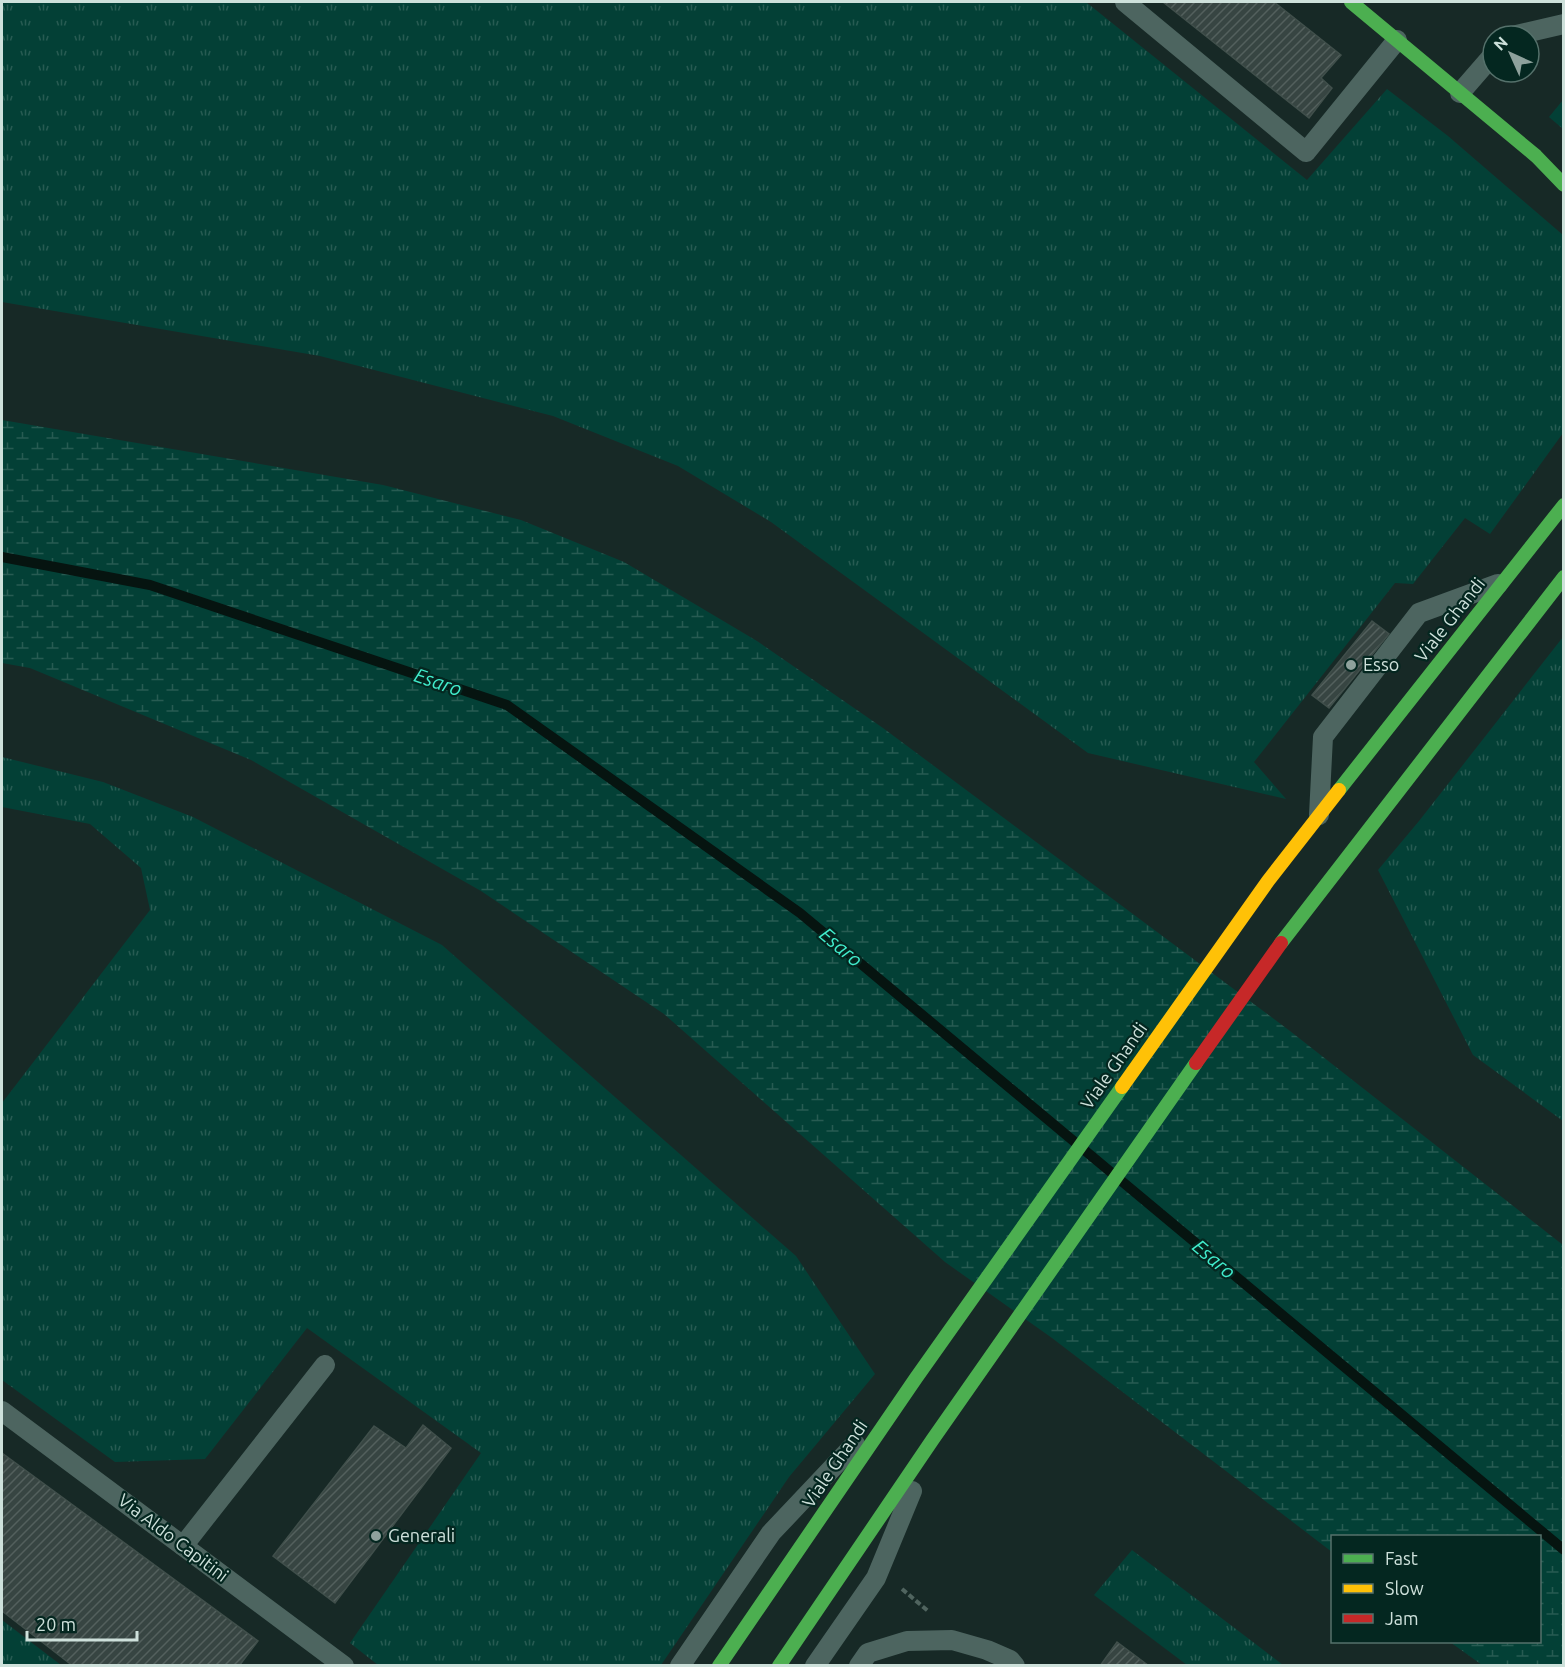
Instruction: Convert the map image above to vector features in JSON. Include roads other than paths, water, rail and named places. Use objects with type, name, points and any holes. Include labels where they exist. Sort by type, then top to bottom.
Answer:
[{"type":"main road","points":[[1351,2],[1536,156],[1563,185]]},
{"type":"main road","name":"Viale Ghandi","points":[[718,1665],[916,1378],[1268,881],[1562,507]]},
{"type":"main road","points":[[779,1665],[933,1439],[1292,927],[1563,577]]},
{"type":"lane","points":[[1125,2],[1306,152],[1397,40]]},
{"type":"lane","points":[[1541,29],[1563,24]]},
{"type":"lane","points":[[1460,93],[1481,69]]},
{"type":"lane","points":[[1319,815],[1323,737],[1419,613],[1503,582]]},
{"type":"lane","points":[[183,1546],[325,1365]]},
{"type":"lane","points":[[680,1665],[771,1533],[916,1378]]},
{"type":"lane","name":"Via Aldo Capitini","points":[[2,1411],[344,1665]]},
{"type":"lane","points":[[815,1665],[876,1578],[933,1439]]},
{"type":"lane","points":[[859,1665],[868,1653],[907,1641],[952,1640],[987,1650],[1010,1660],[1015,1665]]},
{"type":"waterway","name":"Esaro","points":[[2,557],[150,585],[507,705],[800,913],[1564,1550]]},
{"type":"place","name":"Esso","points":[[1351,665]]},
{"type":"place","name":"Generali","points":[[376,1536]]}]
